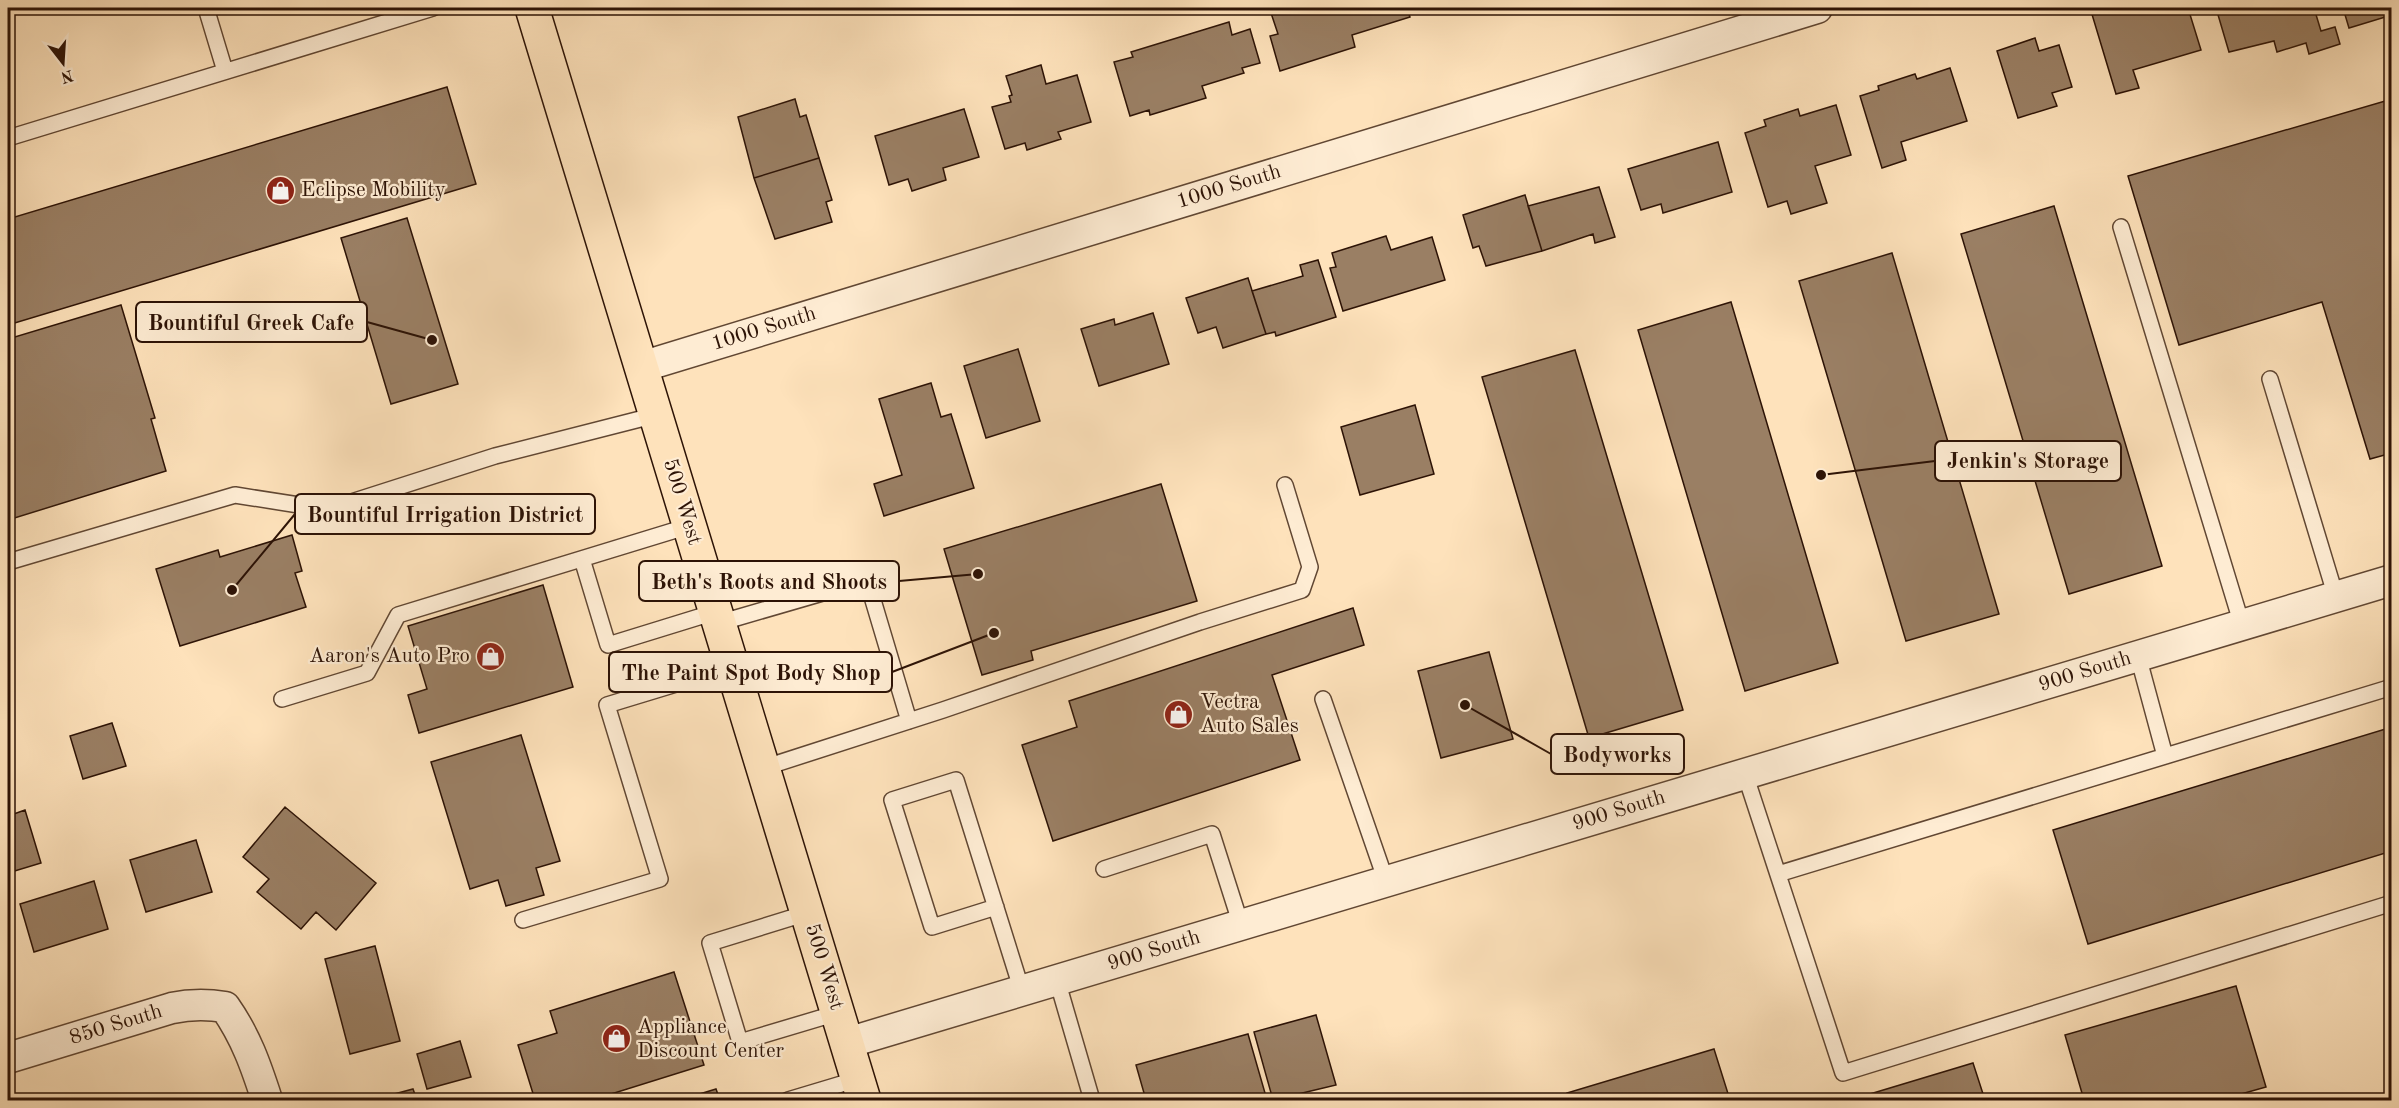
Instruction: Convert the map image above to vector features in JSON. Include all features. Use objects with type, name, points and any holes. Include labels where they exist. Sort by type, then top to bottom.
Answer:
[{"type":"main road","name":"500 West","points":[[532,8],[861,1090]]},
{"type":"street","name":"1000 South","points":[[641,367],[1817,8]]},
{"type":"street","name":"900 South","points":[[842,1028],[1022,991],[2391,580]]},
{"type":"street","name":"850 South","points":[[8,1058],[181,1006],[199,1004],[225,1007],[248,1042],[267,1101]]},
{"type":"lane","points":[[206,8],[225,71]]},
{"type":"lane","points":[[8,138],[433,8]]},
{"type":"lane","points":[[2121,227],[2242,625]]},
{"type":"lane","points":[[2270,379],[2336,597]]},
{"type":"lane","points":[[8,562],[235,495],[318,508],[339,506],[495,456],[656,415]]},
{"type":"lane","points":[[763,768],[1302,590],[1310,567],[1285,485]]},
{"type":"lane","points":[[282,699],[367,673],[398,615],[689,526]]},
{"type":"lane","points":[[582,559],[608,645],[867,579],[909,721]]},
{"type":"lane","points":[[2138,656],[2165,756]]},
{"type":"lane","points":[[523,920],[660,879],[607,705],[732,667]]},
{"type":"lane","points":[[1778,874],[2391,687]]},
{"type":"lane","points":[[1323,699],[1386,881]]},
{"type":"lane","points":[[1745,774],[1844,1073],[2391,903]]},
{"type":"lane","points":[[996,907],[932,927],[892,800],[956,780],[996,907],[1022,991]]},
{"type":"lane","points":[[1104,869],[1212,834],[1241,925]]},
{"type":"lane","points":[[807,913],[710,943],[740,1042],[842,1028]]},
{"type":"lane","points":[[1057,980],[1092,1101]]},
{"type":"lane","points":[[788,1101],[861,1090]]},
{"type":"building","points":[[1290,8],[1407,8],[1410,17],[1352,35],[1355,47],[1280,71],[1270,36],[1278,34],[1271,13]]},
{"type":"building","points":[[1453,8],[1475,8],[1455,14]]},
{"type":"building","points":[[1475,8],[1496,8],[1477,13]]},
{"type":"building","points":[[2114,8],[2116,13],[2135,8],[2188,8],[2201,50],[2133,70],[2139,88],[2116,94],[2091,11]]},
{"type":"building","points":[[2216,8],[2314,8],[2321,31],[2335,27],[2340,44],[2309,54],[2306,43],[2277,52],[2274,41],[2229,52]]},
{"type":"building","points":[[2343,8],[2392,8],[2392,15],[2349,28]]},
{"type":"building","points":[[1229,22],[1232,35],[1250,29],[1260,63],[1242,68],[1244,73],[1202,86],[1206,98],[1150,115],[1149,110],[1130,116],[1114,62],[1133,57],[1131,52]]},
{"type":"building","points":[[2035,38],[2039,51],[2059,45],[2072,87],[2052,93],[2057,106],[2018,118],[1997,51]]},
{"type":"building","points":[[1041,65],[1046,84],[1077,75],[1091,122],[1058,132],[1061,139],[1027,150],[1025,143],[1005,149],[992,107],[1011,102],[1009,96],[1012,95],[1006,76]]},
{"type":"building","points":[[1950,68],[1967,121],[1901,142],[1906,160],[1882,168],[1860,96],[1879,90],[1878,86],[1915,74],[1917,79]]},
{"type":"building","points":[[447,87],[476,184],[8,325],[8,219]]},
{"type":"building","points":[[795,99],[800,117],[806,115],[819,158],[754,178],[738,117]]},
{"type":"building","points":[[2392,99],[2392,453],[2370,459],[2322,302],[2179,345],[2128,176]]},
{"type":"building","points":[[1836,105],[1851,155],[1815,166],[1827,203],[1791,214],[1787,201],[1768,207],[1745,133],[1766,126],[1764,120],[1798,109],[1800,116]]},
{"type":"building","points":[[964,109],[979,157],[943,168],[946,180],[912,191],[908,179],[889,185],[875,136]]},
{"type":"building","points":[[1718,142],[1732,192],[1663,213],[1661,204],[1641,210],[1628,169]]},
{"type":"building","points":[[819,158],[832,200],[826,202],[832,222],[775,239],[754,178]]},
{"type":"building","points":[[1599,187],[1615,237],[1595,243],[1593,234],[1542,251],[1528,206]]},
{"type":"building","points":[[1525,195],[1542,251],[1486,266],[1479,246],[1473,248],[1463,215]]},
{"type":"building","points":[[2054,206],[2162,566],[2069,594],[1961,234]]},
{"type":"building","points":[[407,218],[458,384],[391,404],[341,238]]},
{"type":"building","points":[[1386,236],[1391,250],[1432,237],[1445,280],[1343,311],[1330,268],[1336,267],[1332,253]]},
{"type":"building","points":[[1892,253],[1999,614],[1906,641],[1799,281]]},
{"type":"building","points":[[1318,260],[1336,317],[1276,336],[1275,332],[1266,334],[1252,291],[1303,276],[1300,265]]},
{"type":"building","points":[[1248,278],[1266,334],[1223,348],[1216,327],[1198,333],[1186,298]]},
{"type":"building","points":[[1731,302],[1838,663],[1745,691],[1638,330]]},
{"type":"building","points":[[121,305],[155,418],[151,419],[166,471],[8,520],[8,339]]},
{"type":"building","points":[[1153,313],[1169,364],[1099,386],[1081,329],[1114,319],[1115,325]]},
{"type":"building","points":[[1018,349],[1040,421],[986,438],[964,366]]},
{"type":"building","points":[[1575,350],[1683,710],[1589,738],[1482,377]]},
{"type":"building","points":[[931,383],[941,417],[951,414],[974,488],[884,516],[874,484],[902,475],[879,399]]},
{"type":"building","points":[[1415,405],[1434,474],[1360,495],[1341,427]]},
{"type":"building","points":[[1161,484],[1197,601],[1031,651],[1033,660],[982,675],[944,549]]},
{"type":"building","points":[[292,535],[302,571],[295,573],[306,607],[180,646],[156,569],[218,550],[220,557]]},
{"type":"building","name":"Aaron's Auto Pro","points":[[543,585],[573,687],[419,733],[408,695],[427,689],[408,626]]},
{"type":"building","name":"Vectra Auto Sales","points":[[1353,608],[1364,645],[1272,675],[1300,760],[1053,841],[1022,745],[1077,727],[1069,701]]},
{"type":"building","points":[[1489,652],[1513,739],[1441,758],[1418,671]]},
{"type":"building","points":[[112,723],[126,766],[83,779],[70,736]]},
{"type":"building","points":[[2392,727],[2392,851],[2088,944],[2053,830]]},
{"type":"building","points":[[521,735],[560,861],[536,868],[544,895],[506,906],[498,880],[470,889],[431,762]]},
{"type":"building","points":[[285,807],[376,883],[336,930],[316,912],[301,929],[257,892],[269,879],[243,857]]},
{"type":"building","points":[[25,810],[41,863],[8,873],[8,816]]},
{"type":"building","points":[[196,840],[212,892],[146,912],[130,860]]},
{"type":"building","points":[[94,881],[108,929],[34,952],[20,904]]},
{"type":"building","points":[[375,946],[400,1041],[350,1054],[325,959]]},
{"type":"building","name":"Appliance Discount Center","points":[[674,972],[704,1065],[592,1100],[572,1100],[570,1096],[554,1100],[535,1100],[518,1045],[557,1033],[550,1011]]},
{"type":"building","points":[[2236,986],[2266,1087],[2220,1100],[2084,1100],[2065,1035]]},
{"type":"building","points":[[1316,1015],[1336,1085],[1273,1100],[1254,1032]]},
{"type":"building","points":[[1248,1034],[1267,1100],[1146,1100],[1136,1065]]},
{"type":"building","points":[[460,1041],[471,1077],[427,1089],[417,1054]]},
{"type":"building","points":[[1714,1049],[1730,1100],[1569,1100],[1567,1093]]},
{"type":"building","points":[[1973,1063],[1985,1100],[1850,1100]]},
{"type":"building","points":[[413,1089],[417,1100],[372,1100]]},
{"type":"building","points":[[716,1089],[720,1100],[680,1100]]},
{"type":"building","points":[[178,1095],[180,1100],[162,1100]]},
{"type":"place","name":"Eclipse Mobility","points":[[280,190]]},
{"type":"place","name":"Bountiful Greek Cafe","points":[[432,340]]},
{"type":"place","name":"Jenkin's Storage","points":[[1821,475]]},
{"type":"place","name":"Beth's Roots and Shoots","points":[[978,574]]},
{"type":"place","name":"Bountiful Irrigation District","points":[[232,590]]},
{"type":"place","name":"The Paint Spot Body Shop","points":[[994,633]]},
{"type":"place","name":"Aaron's Auto Pro","points":[[491,656]]},
{"type":"place","name":"Bodyworks","points":[[1465,705]]},
{"type":"place","name":"Vectra Auto Sales","points":[[1179,714]]},
{"type":"place","name":"Appliance Discount Center","points":[[616,1039]]}]
